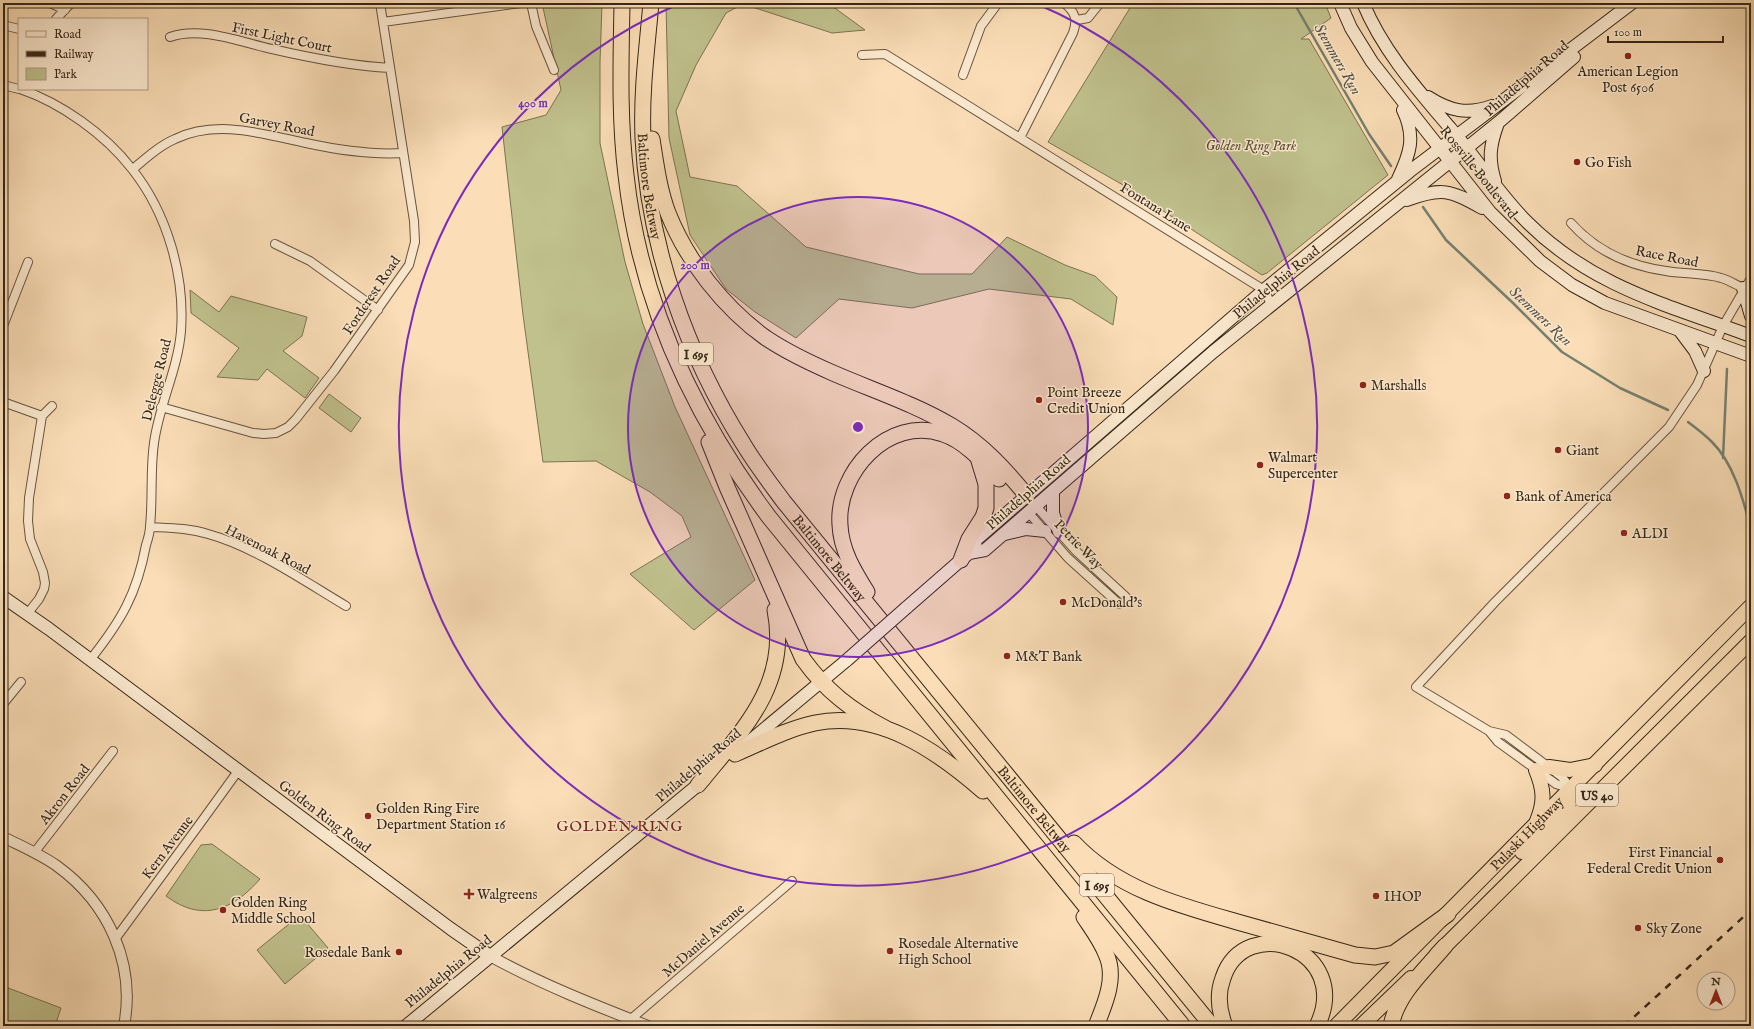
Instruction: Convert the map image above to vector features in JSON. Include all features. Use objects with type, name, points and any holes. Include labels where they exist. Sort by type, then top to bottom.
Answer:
[{"type":"highway","name":"Baltimore Beltway","points":[[622,3],[622,137],[626,177],[635,233],[659,319],[671,351],[700,412],[740,478],[769,517],[1183,1026]]},
{"type":"highway","name":"Baltimore Beltway","points":[[651,3],[643,74],[643,139],[652,209],[663,257],[675,298],[692,344],[715,395],[751,456],[818,545],[888,627],[1212,1026]]},
{"type":"highway","points":[[649,26],[652,62],[652,138],[661,188],[668,213],[680,237],[711,285],[751,326],[784,349],[812,364],[915,408],[952,426],[987,452],[1028,504]]},
{"type":"highway","points":[[700,412],[712,450],[802,659],[821,681],[849,707],[885,728],[916,742],[948,761],[1016,820]]},
{"type":"highway","points":[[888,627],[852,566],[842,541],[839,524],[842,496],[850,476],[865,457],[874,449],[898,435],[910,432],[928,431],[943,434],[963,445],[1028,504]]},
{"type":"highway","points":[[965,557],[969,539],[982,521],[986,508],[986,484],[978,458]]},
{"type":"highway","points":[[698,785],[749,723],[766,693],[772,675],[777,645],[777,616],[770,583]]},
{"type":"highway","name":"Pulaski Highway","points":[[1336,1026],[1751,606]]},
{"type":"highway","name":"Pulaski Highway","points":[[1361,1026],[1445,946],[1750,640]]},
{"type":"highway","points":[[736,754],[792,730],[816,723],[850,722],[885,728]]},
{"type":"highway","points":[[993,756],[1085,854],[1099,865],[1133,886],[1168,902],[1356,955],[1375,957],[1390,955],[1405,947],[1448,914]]},
{"type":"highway","points":[[1535,825],[1543,804],[1543,769],[1570,770],[1595,764]]},
{"type":"highway","points":[[1353,1026],[1385,990],[1565,809],[1570,800],[1571,789]]},
{"type":"highway","points":[[1048,860],[1107,955],[1110,982],[1106,999],[1096,1026]]},
{"type":"highway","points":[[1225,1026],[1222,1019],[1219,999],[1221,983],[1230,964],[1237,956],[1247,950],[1258,945],[1273,944],[1290,947],[1303,954],[1320,973],[1324,988],[1324,998],[1323,1008],[1317,1026]]},
{"type":"highway","points":[[1392,1026],[1396,1009],[1402,996],[1445,946]]},
{"type":"main road","name":"Rossville Boulevard","points":[[1340,3],[1358,41],[1393,89],[1490,212],[1540,261],[1572,285],[1605,303],[1751,356]]},
{"type":"main road","name":"Rossville Boulevard","points":[[1363,3],[1370,20],[1383,42],[1416,89],[1528,223],[1548,241],[1585,268],[1639,296],[1751,336]]},
{"type":"main road","name":"Philadelphia Road","points":[[965,557],[985,550],[1002,534],[1028,504],[1264,290],[1439,148],[1632,3]]},
{"type":"main road","name":"Philadelphia Road","points":[[406,1026],[736,754],[847,660],[965,557],[977,539],[1028,504],[1053,491],[1128,425],[1272,304],[1499,122],[1581,51],[1598,29]]},
{"type":"main road","points":[[1393,89],[1409,122],[1411,134],[1407,160],[1396,183]]},
{"type":"main road","points":[[1416,89],[1443,106],[1461,111],[1480,110],[1502,102]]},
{"type":"main road","points":[[1496,186],[1490,162],[1490,154],[1492,141],[1499,122]]},
{"type":"main road","points":[[1395,205],[1430,192],[1450,192],[1467,199],[1490,212]]},
{"type":"main road","points":[[1743,288],[1751,316]]},
{"type":"main road","points":[[1679,330],[1696,352],[1704,371]]},
{"type":"main road","points":[[1053,491],[1053,513],[1058,532]]},
{"type":"main road","points":[[1002,534],[1026,529],[1045,531]]},
{"type":"main road","name":"Golden Ring Road","points":[[3,597],[28,613],[451,929],[490,956]]},
{"type":"street","points":[[50,3],[64,10]]},
{"type":"street","points":[[57,18],[71,3]]},
{"type":"street","name":"Fordcrest Road","points":[[162,407],[253,433],[270,434],[283,430],[296,419],[378,310],[409,264],[414,250],[414,220],[380,3]]},
{"type":"street","points":[[383,22],[520,3]]},
{"type":"street","points":[[531,3],[536,26],[554,70]]},
{"type":"street","points":[[962,74],[981,26],[998,3]]},
{"type":"street","points":[[1020,138],[1070,40],[1077,20],[1074,14],[1064,3]]},
{"type":"street","points":[[1077,20],[1088,18],[1100,3]]},
{"type":"street","points":[[3,25],[18,29]]},
{"type":"street","name":"First Light Court","points":[[170,36],[182,33],[204,34],[351,64],[390,68]]},
{"type":"street","name":"Fontana Lane","points":[[862,55],[885,54],[1264,290],[1272,304]]},
{"type":"street","name":"Delegge Road","points":[[3,85],[18,89]]},
{"type":"street","name":"Delegge Road","points":[[23,90],[46,99],[76,118],[97,134],[132,169],[156,208],[168,235],[180,285],[181,317],[179,345],[154,443],[150,527],[140,576],[116,627],[90,660]]},
{"type":"street","name":"Garvey Road","points":[[132,169],[163,145],[175,139],[194,132],[222,129],[248,130],[360,153],[403,153]]},
{"type":"street","name":"Race Road","points":[[1572,224],[1587,239],[1625,261],[1639,266],[1666,272],[1721,278],[1743,288]]},
{"type":"street","points":[[275,244],[310,261],[378,310]]},
{"type":"street","points":[[3,326],[28,262]]},
{"type":"street","points":[[1571,789],[1556,784],[1543,769],[1506,735],[1489,731],[1416,686],[1499,598],[1651,447],[1680,412],[1704,371],[1723,326],[1743,288],[1751,278]]},
{"type":"street","points":[[3,402],[42,416]]},
{"type":"street","points":[[28,613],[39,598],[44,589],[45,583],[43,572],[30,539],[28,520],[29,498],[42,416],[52,406]]},
{"type":"street","name":"Petrie Way","points":[[1028,504],[1045,531],[1068,558],[1119,604]]},
{"type":"street","name":"Petrie Way","points":[[1028,504],[1087,562],[1126,597]]},
{"type":"street","name":"Havenoak Road","points":[[150,527],[200,532],[231,542],[255,553],[346,606]]},
{"type":"street","points":[[3,704],[21,682]]},
{"type":"street","points":[[1489,731],[1498,742],[1543,769],[1562,777],[1571,789]]},
{"type":"street","name":"Akron Road","points":[[34,853],[113,751]]},
{"type":"street","name":"Kern Avenue","points":[[116,938],[200,825],[238,770]]},
{"type":"street","points":[[3,837],[57,867],[82,888],[97,907],[116,938],[121,954],[126,984],[124,1026]]},
{"type":"street","name":"McDaniel Avenue","points":[[631,1019],[792,881]]},
{"type":"street","name":"Golden Ring Road","points":[[490,956],[542,983],[648,1026]]},
{"type":"green space","points":[[542,3],[602,3],[600,143],[625,262],[643,324],[675,407],[755,580],[694,630],[630,574],[691,537],[682,516],[650,492],[596,461],[543,462],[523,315],[502,127],[546,115],[561,90]]},
{"type":"green space","points":[[666,3],[828,3],[865,30],[832,33],[743,4],[726,13],[696,65],[676,111],[690,177],[737,186],[806,247],[919,274],[972,274],[1007,237],[1065,265],[1095,276],[1117,297],[1113,325],[1071,299],[989,289],[912,308],[839,299],[796,338],[755,312],[726,289],[690,235],[669,138]]},
{"type":"green space","name":"Golden Ring Park","points":[[1133,3],[1325,3],[1331,18],[1301,39],[1309,39],[1388,175],[1267,273],[1262,275],[1123,185],[1048,142]]},
{"type":"green space","points":[[190,290],[219,312],[231,296],[307,317],[302,336],[283,351],[319,378],[305,398],[267,369],[258,380],[217,377],[239,348],[191,313]]},
{"type":"green space","points":[[329,394],[361,418],[351,432],[319,408]]},
{"type":"green space","points":[[212,844],[260,879],[239,899],[216,909],[204,911],[192,909],[179,904],[166,896],[201,845]]},
{"type":"green space","points":[[300,915],[328,948],[285,984],[257,950]]},
{"type":"green space","points":[[3,986],[61,1008],[55,1026],[3,1026]]},
{"type":"waterway","name":"Stemmers Run","points":[[1294,3],[1369,134],[1391,166]]},
{"type":"waterway","name":"Stemmers Run","points":[[1423,207],[1446,240],[1513,303],[1562,352],[1620,388],[1668,410]]},
{"type":"waterway","points":[[1723,458],[1727,369]]},
{"type":"waterway","name":"Stemmers Run","points":[[1688,422],[1712,442],[1720,451],[1732,471],[1745,506],[1751,529]]},
{"type":"railway","points":[[1624,1026],[1751,910]]},
{"type":"place","name":"American Legion Post 6506","points":[[1628,56]]},
{"type":"place","name":"Go Fish","points":[[1577,162]]},
{"type":"place","name":"Marshalls","points":[[1363,385]]},
{"type":"place","name":"Point Breeze Credit Union","points":[[1039,400]]},
{"type":"place","name":"Giant","points":[[1558,450]]},
{"type":"place","name":"Walmart Supercenter","points":[[1260,465]]},
{"type":"place","name":"Bank of America","points":[[1507,496]]},
{"type":"place","name":"ALDI","points":[[1624,533]]},
{"type":"place","name":"McDonald's","points":[[1063,602]]},
{"type":"place","name":"M&T Bank","points":[[1007,656]]},
{"type":"place","name":"Golden Ring Fire Department Station 16","points":[[368,816]]},
{"type":"place","name":"First Financial Federal Credit Union","points":[[1720,860]]},
{"type":"place","name":"Walgreens","points":[[469,894]]},
{"type":"place","name":"IHOP","points":[[1376,896]]},
{"type":"place","name":"Golden Ring Middle School","points":[[223,910]]},
{"type":"place","name":"Sky Zone","points":[[1638,928]]},
{"type":"place","name":"Rosedale Alternative High School","points":[[890,951]]},
{"type":"place","name":"Rosedale Bank","points":[[399,952]]},
{"type":"district","name":"GOLDEN RING","points":[[620,826]]}]
